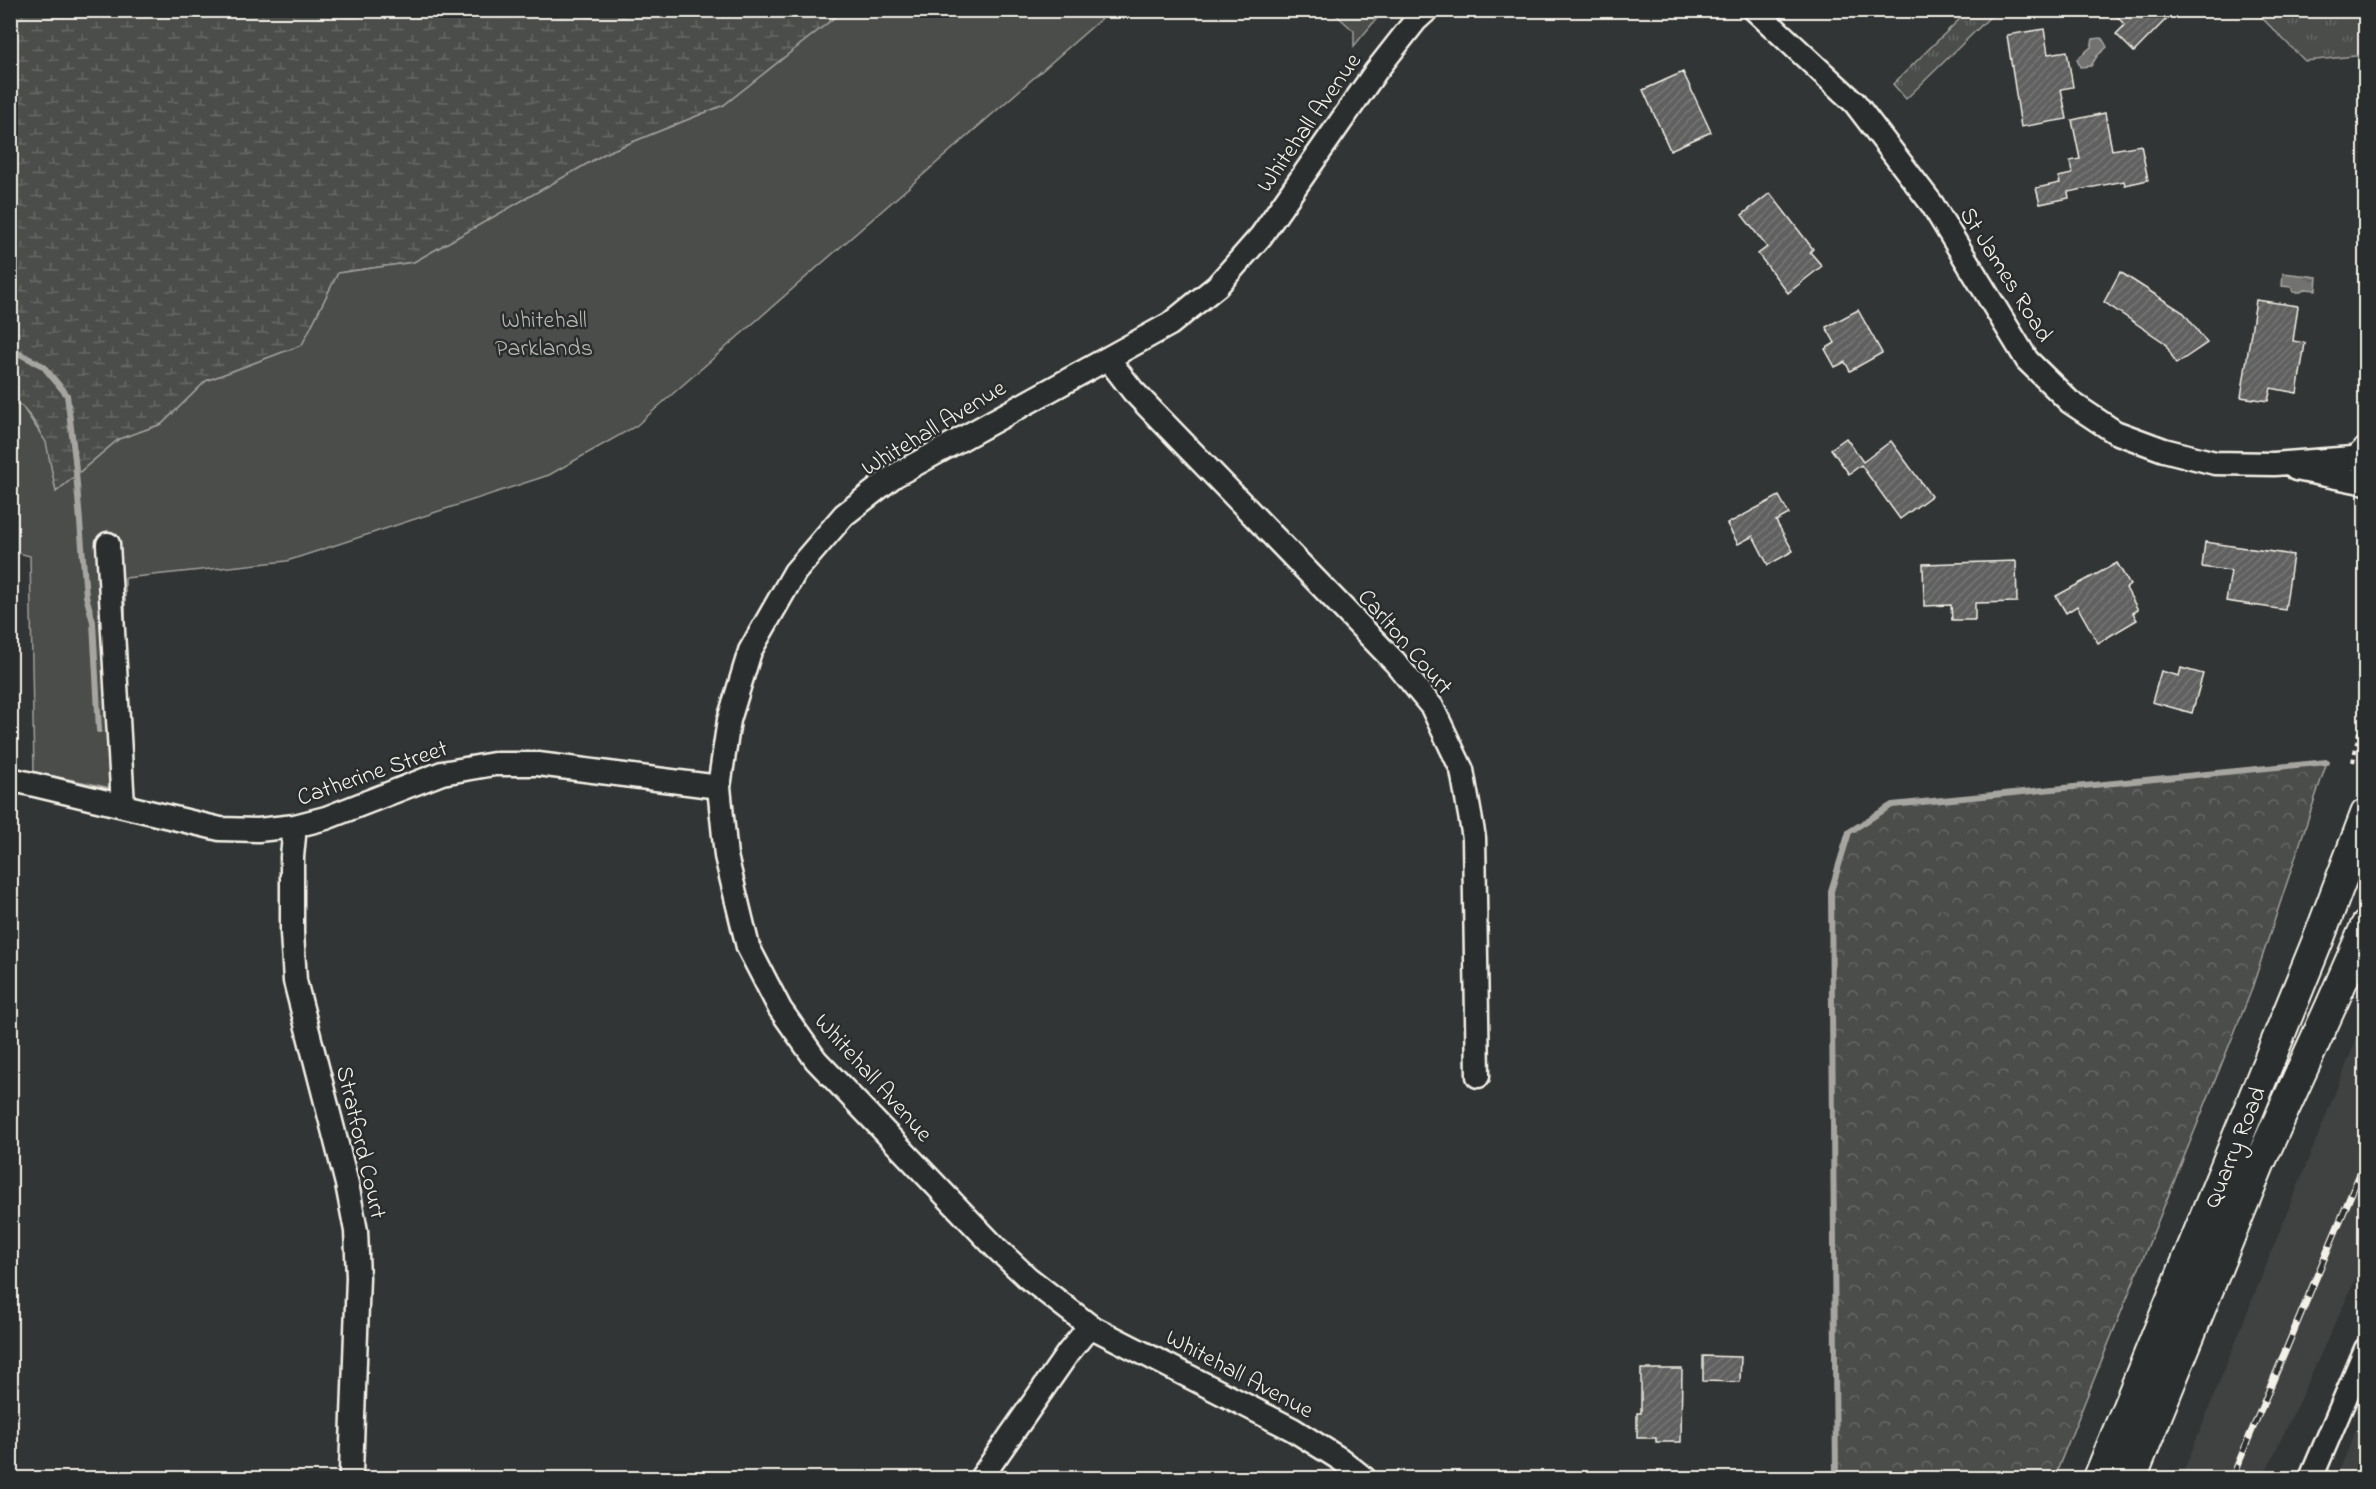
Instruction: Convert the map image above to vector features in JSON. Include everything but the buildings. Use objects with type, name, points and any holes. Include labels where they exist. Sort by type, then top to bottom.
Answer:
[{"type":"main road","name":"Quarry Road","points":[[2099,1479],[2320,935],[2366,814]]},
{"type":"main road","name":"Quarry Road","points":[[2132,1479],[2259,1164],[2366,927]]},
{"type":"street","name":"Whitehall Avenue","points":[[1364,1479],[1341,1459],[1292,1430],[1090,1326],[1028,1278],[996,1248],[816,1060],[780,1009],[748,947],[726,856],[719,786],[729,720],[750,651],[795,572],[844,515],[894,476],[1109,360],[1170,324],[1217,286],[1262,236],[1376,71],[1416,20],[1427,10]]},
{"type":"street","name":"St James Road","points":[[1755,10],[1855,103],[1932,204],[2027,360],[2070,402],[2115,432],[2164,450],[2215,463],[2365,463]]},
{"type":"street","name":"Carlton Court","points":[[1109,360],[1133,391],[1395,662],[1432,707],[1462,770],[1474,838],[1478,1077]]},
{"type":"street","points":[[108,544],[123,806]]},
{"type":"street","name":"Catherine Street","points":[[10,779],[220,829],[258,830],[295,826],[326,818],[442,773],[494,764],[538,764],[719,786]]},
{"type":"street","name":"Stratford Court","points":[[295,826],[292,857],[292,933],[295,981],[347,1184],[356,1231],[358,1277],[351,1472]]},
{"type":"street","points":[[981,1479],[1068,1353],[1090,1326]]},
{"type":"street","points":[[2311,1479],[2366,1349]]},
{"type":"path","points":[[2353,762],[2359,732]]},
{"type":"shaded area","points":[[2365,1018],[2365,1259],[2263,1478],[2181,1478]]},
{"type":"shaded area","points":[[2365,1409],[2365,1478],[2336,1478]]},
{"type":"green space","points":[[10,11],[843,11],[724,105],[608,152],[414,262],[338,273],[302,345],[206,381],[162,424],[119,439],[56,492],[47,453],[38,428],[22,408],[11,401]]},
{"type":"green space","name":"Whitehall Parklands","points":[[843,11],[1110,11],[636,426],[549,475],[287,561],[125,578],[126,791],[34,772],[30,556],[11,551],[10,401],[22,406],[46,442],[56,492],[119,439],[162,424],[206,381],[302,345],[338,273],[414,262],[608,152],[724,105]]},
{"type":"green space","points":[[1332,11],[1383,11],[1354,46],[1354,31]]},
{"type":"green space","points":[[1968,11],[1996,11],[1906,99],[1893,84]]},
{"type":"green space","points":[[2255,11],[2365,11],[2365,55],[2305,61]]},
{"type":"green space","points":[[2327,762],[2250,994],[2054,1478],[1836,1478],[1831,891],[1849,832],[1892,805]]},
{"type":"water","points":[[2102,38],[2107,47],[2097,56],[2091,66],[2080,67],[2077,59],[2091,47],[2093,39]]},
{"type":"water","points":[[2283,273],[2317,277],[2316,290],[2305,289],[2301,292],[2293,292],[2291,287],[2282,286]]},
{"type":"waterway","points":[[10,345],[12,350],[43,366],[67,395],[75,460],[86,596],[93,622],[99,730]]},
{"type":"waterway","points":[[1836,1478],[1831,891],[1849,832],[1892,805],[2327,762]]},
{"type":"railway","points":[[2232,1478],[2366,1159]]}]
